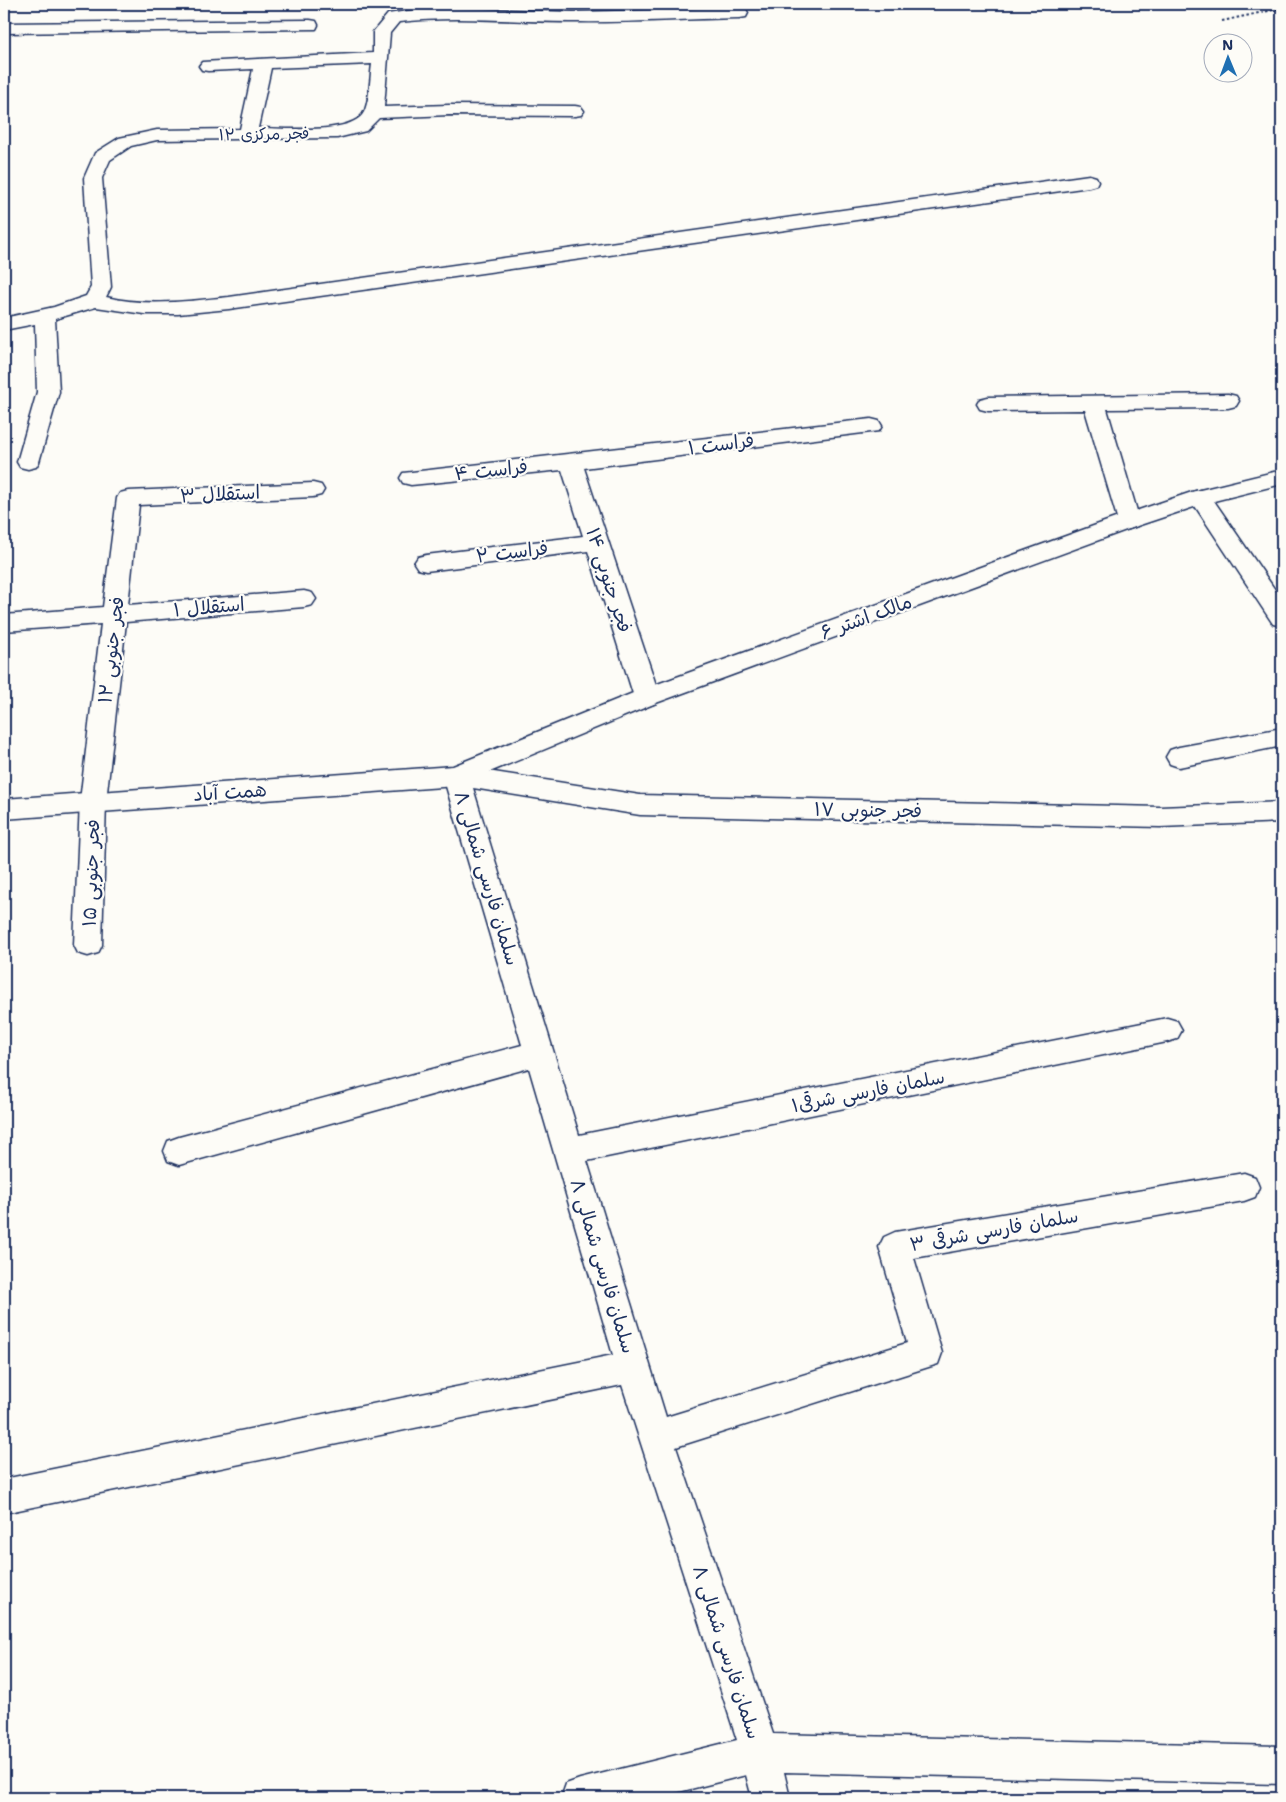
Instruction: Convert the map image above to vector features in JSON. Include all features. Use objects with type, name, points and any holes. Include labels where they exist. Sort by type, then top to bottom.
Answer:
[{"type":"street","points":[[575,111],[449,110],[374,113],[381,58],[382,32],[394,18],[425,13],[464,12],[551,17],[740,13]]},
{"type":"street","points":[[4,28],[310,25]]},
{"type":"street","points":[[208,66],[381,58]]},
{"type":"street","points":[[248,134],[263,64]]},
{"type":"street","name":"فجر مرکزی ۱۲","points":[[94,300],[100,287],[93,178],[102,158],[125,142],[157,134],[337,133],[360,127],[374,113]]},
{"type":"street","points":[[4,324],[76,308],[94,300],[114,306],[138,308],[179,308],[229,304],[1089,181]]},
{"type":"street","points":[[28,462],[48,392],[46,316]]},
{"type":"street","points":[[988,404],[1228,401]]},
{"type":"street","points":[[1094,403],[1129,521]]},
{"type":"street","name":"فراست ۱","points":[[571,462],[871,426]]},
{"type":"street","name":"فراست ۴","points":[[411,478],[571,462]]},
{"type":"street","name":"فجر جنوبی ۱۴","points":[[571,462],[647,698]]},
{"type":"street","name":"مالک اشتر ۶","points":[[456,776],[647,698],[1129,521],[1200,497],[1282,477]]},
{"type":"street","name":"استقلال ۳","points":[[128,498],[313,490]]},
{"type":"street","points":[[1200,497],[1282,618]]},
{"type":"street","name":"فجر جنوبی ۱۲","points":[[93,801],[128,498]]},
{"type":"street","name":"فراست ۲","points":[[426,563],[597,542]]},
{"type":"street","name":"استقلال ۱","points":[[4,623],[304,600]]},
{"type":"street","points":[[1178,757],[1282,737]]},
{"type":"street","name":"همت آباد","points":[[4,809],[456,776]]},
{"type":"street","name":"فجر جنوبی ۱۷","points":[[456,776],[640,805],[1160,817],[1282,812]]},
{"type":"street","name":"سلمان فارسی شمالی ۸","points":[[456,776],[633,1367],[760,1753],[771,1798]]},
{"type":"street","name":"فجر جنوبی ۱۵","points":[[88,945],[93,801]]},
{"type":"street","name":"سلمان فارسی شرقی۱","points":[[568,1151],[1167,1030]]},
{"type":"street","points":[[179,1151],[539,1053]]},
{"type":"street","name":"سلمان فارسی شرقی ۳","points":[[656,1437],[926,1353],[895,1247],[1244,1186]]},
{"type":"street","points":[[4,1496],[633,1367]]},
{"type":"street","points":[[580,1798],[760,1753],[1282,1765]]},
{"type":"path","points":[[1222,21],[1282,8]]}]
